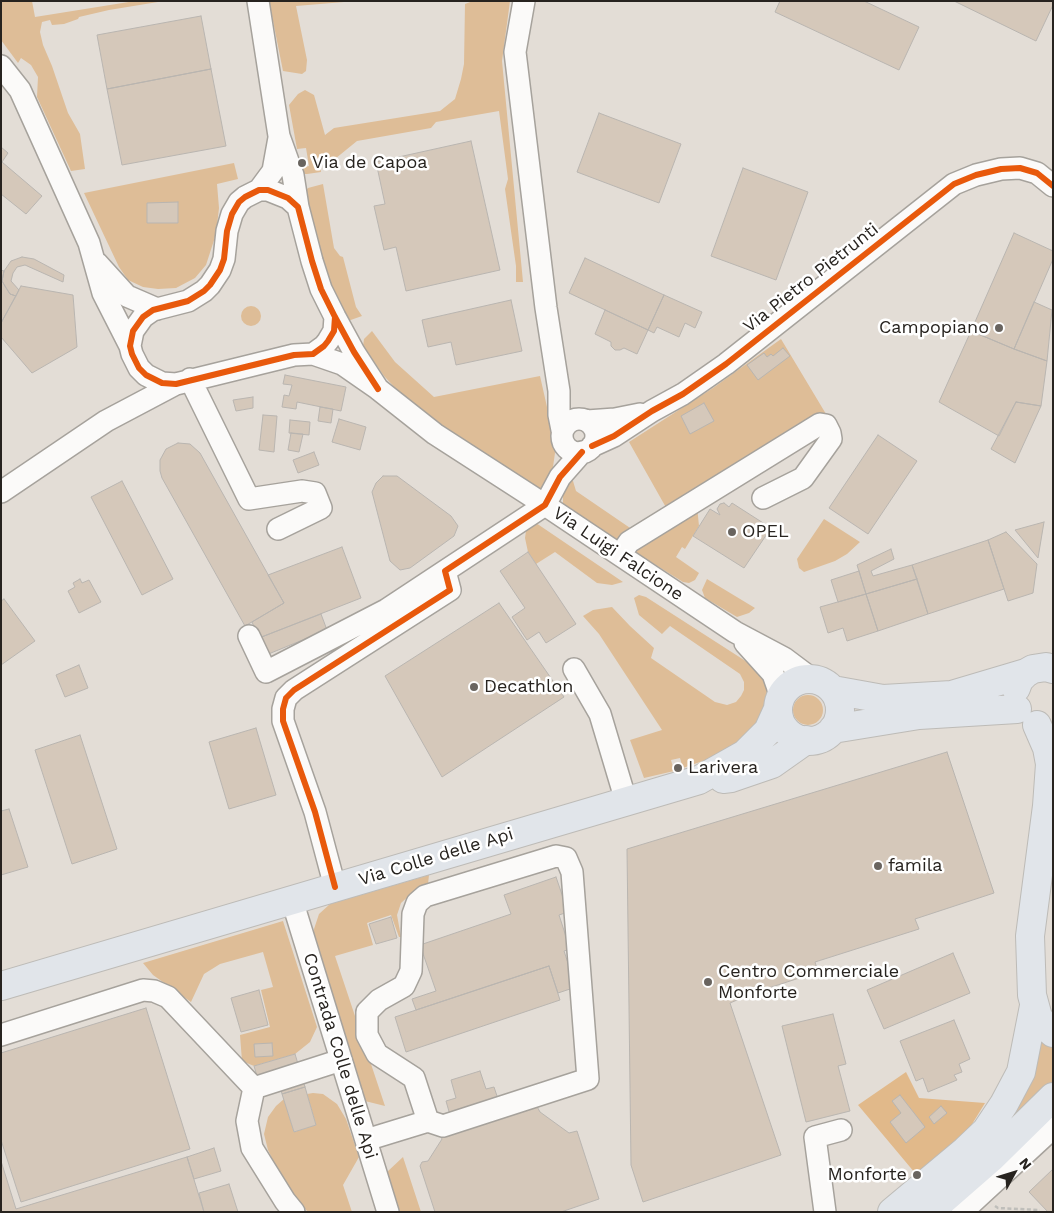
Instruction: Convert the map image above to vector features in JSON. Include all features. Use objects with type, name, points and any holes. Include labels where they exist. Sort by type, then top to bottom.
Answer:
[{"type":"main road","points":[[1036,720],[919,715],[833,729],[821,738],[806,740],[795,737],[786,730],[780,720],[779,703],[786,689],[793,683],[803,679],[883,699],[952,695],[1043,666]]},
{"type":"main road","points":[[1043,666],[1019,680],[1015,690],[1015,699],[1036,720],[1047,748],[1050,764],[1047,806],[1030,936],[1033,995],[1038,1016],[1053,1033]]},
{"type":"main road","points":[[823,685],[837,696],[840,710],[833,729]]},
{"type":"main road","name":"Via Colle delle Api","points":[[699,780],[745,754],[768,731],[779,703]]},
{"type":"main road","name":"Via Colle delle Api","points":[[1,986],[699,780],[731,778],[772,764],[806,740]]},
{"type":"main road","points":[[1053,903],[1053,912]]},
{"type":"main road","points":[[892,1212],[965,1152],[986,1130],[1004,1104],[1021,1072],[1036,969],[1046,955],[1053,950]]},
{"type":"main road","points":[[929,1212],[990,1158],[1053,1097]]},
{"type":"street","points":[[258,1],[279,136],[273,171],[259,190]]},
{"type":"street","name":"Via Pietro Pietrunti","points":[[524,1],[515,52],[546,308],[559,391],[559,415],[563,436],[560,477]]},
{"type":"street","points":[[1,66],[20,90],[89,243],[103,293],[139,368],[146,375],[162,383],[183,381],[294,355],[313,354],[324,346],[334,331],[335,317]]},
{"type":"street","name":"Via Luigi Falcione","points":[[279,136],[293,175],[298,207],[321,289],[354,352],[378,389]]},
{"type":"street","name":"Via Pietro Pietrunti","points":[[545,505],[560,477],[587,449],[614,436],[652,410],[683,394],[726,364],[954,184],[976,175],[1001,169],[1020,168],[1037,173],[1053,186]]},
{"type":"street","points":[[130,346],[133,331],[137,323],[143,318],[156,309],[188,301],[210,285],[220,270],[224,259],[227,230],[232,214],[244,197],[259,190],[268,190],[288,198],[298,207]]},
{"type":"street","points":[[95,261],[127,296],[156,309]]},
{"type":"street","name":"Via Luigi Falcione","points":[[313,354],[342,364],[378,389],[435,434],[735,632],[784,658],[823,685]]},
{"type":"street","points":[[106,421],[133,392],[137,383],[139,368]]},
{"type":"street","points":[[1,492],[106,421],[183,381]]},
{"type":"street","points":[[183,381],[249,500],[302,491],[314,493],[321,508],[278,529]]},
{"type":"street","points":[[559,391],[571,409],[584,420],[594,430],[595,435],[587,449],[570,451],[563,436],[570,421],[584,420]]},
{"type":"street","name":"Via Pietro Pietrunti","points":[[584,420],[615,420],[652,410]]},
{"type":"street","points":[[620,555],[630,542],[820,424],[826,425],[831,439],[803,478],[763,498]]},
{"type":"street","points":[[249,636],[266,672],[386,610],[545,505]]},
{"type":"street","points":[[336,887],[315,812],[283,721],[283,708],[286,698],[294,690],[450,590],[445,571]]},
{"type":"street","name":"Via Luigi Falcione","points":[[735,632],[773,674],[779,703]]},
{"type":"street","points":[[574,669],[600,714],[626,801]]},
{"type":"street","points":[[366,1140],[428,1121],[443,1126],[588,1079],[572,872],[566,858],[556,856],[425,896],[417,903],[413,914],[411,971],[404,986],[379,1000],[367,1012],[367,1035],[377,1054],[414,1078],[428,1121]]},
{"type":"street","name":"Contrada Colle delle Api","points":[[292,900],[388,1212]]},
{"type":"street","points":[[1,1035],[143,990],[154,991],[168,997],[254,1088]]},
{"type":"street","points":[[254,1088],[341,1060]]},
{"type":"street","points":[[254,1088],[247,1121],[252,1148],[294,1212]]},
{"type":"street","points":[[962,1212],[1053,1128]]},
{"type":"street","points":[[825,1212],[815,1137],[841,1130]]},
{"type":"street","points":[[982,1194],[979,1186],[990,1158]]},
{"type":"path","points":[[982,1194],[998,1208],[1040,1210]]},
{"type":"shaded area","points":[[1,1],[32,1],[35,17],[135,1],[164,1],[109,10],[79,17],[64,24],[52,25],[50,20],[42,22],[40,32],[43,45],[68,113],[80,134],[85,169],[71,171],[37,97],[38,77],[31,65],[21,58],[18,63],[1,40]]},
{"type":"shaded area","points":[[269,1],[356,1],[296,6],[307,60],[306,71],[302,74],[283,71]]},
{"type":"shaded area","points":[[473,1],[510,1],[502,61],[523,282],[516,282],[516,266],[505,189],[508,179],[499,111],[436,122],[431,128],[357,141],[330,163],[329,154],[319,154],[321,172],[302,174],[301,168],[309,166],[306,148],[297,149],[289,105],[298,94],[305,90],[314,95],[325,135],[334,128],[440,111],[455,99],[461,79],[464,64],[465,4]]},
{"type":"shaded area","points":[[234,163],[238,179],[217,184],[219,208],[216,234],[206,265],[195,278],[176,288],[158,289],[143,287],[128,280],[119,267],[84,193]]},
{"type":"shaded area","points":[[323,184],[334,248],[343,257],[356,307],[362,316],[345,322],[327,287],[304,193],[308,188]]},
{"type":"shaded area","points":[[251,306],[258,309],[261,316],[258,323],[251,326],[244,323],[241,316],[244,309]]},
{"type":"shaded area","points":[[372,331],[395,362],[434,397],[540,376],[554,438],[555,453],[552,474],[542,491],[434,421],[399,392],[384,376],[363,346],[364,339]]},
{"type":"shaded area","points":[[781,339],[826,414],[668,511],[629,442],[713,388]]},
{"type":"shaded area","points":[[569,478],[573,481],[576,491],[636,532],[618,541],[563,506],[563,493]]},
{"type":"shaded area","points":[[697,506],[699,526],[685,549],[682,547],[676,557],[699,573],[695,580],[689,583],[683,582],[635,552],[635,546]]},
{"type":"shaded area","points":[[824,519],[860,542],[847,554],[835,561],[804,572],[799,568],[797,559]]},
{"type":"shaded area","points":[[536,523],[623,582],[612,585],[597,583],[555,552],[536,564],[528,552],[525,538],[526,531]]},
{"type":"shaded area","points":[[707,579],[755,608],[749,613],[737,617],[705,598],[702,590]]},
{"type":"shaded area","points":[[639,595],[646,597],[758,669],[768,683],[770,710],[728,752],[683,768],[680,758],[671,760],[674,771],[644,778],[630,740],[662,730],[599,634],[583,616],[593,610],[612,607],[654,648],[651,658],[715,702],[727,705],[736,702],[744,690],[744,682],[740,674],[670,626],[662,634],[639,615],[634,598]]},
{"type":"shaded area","points":[[808,695],[814,696],[822,704],[822,716],[814,724],[808,725],[802,724],[794,716],[793,710],[794,704],[802,696]]},
{"type":"shaded area","points":[[429,875],[428,884],[412,893],[401,903],[397,915],[401,937],[399,937],[391,915],[367,923],[373,945],[335,956],[385,1106],[365,1101],[314,946],[314,929],[319,914],[330,904]]},
{"type":"shaded area","points":[[283,921],[317,1027],[310,1042],[295,1054],[254,1066],[242,1061],[240,1035],[270,1027],[261,990],[273,987],[263,952],[220,964],[204,974],[191,1002],[153,975],[143,963]]},
{"type":"shaded area","points":[[1038,1026],[1053,1040],[1053,1085],[1000,1134]]},
{"type":"shaded area","points":[[906,1072],[919,1098],[985,1103],[966,1134],[920,1179],[858,1105]]},
{"type":"shaded area","points":[[307,1094],[323,1094],[337,1104],[346,1119],[359,1157],[343,1185],[352,1212],[307,1211],[291,1193],[268,1150],[264,1134],[268,1117],[284,1099],[294,1132],[316,1125]]},
{"type":"shaded area","points":[[403,1157],[421,1212],[400,1212],[387,1172]]},
{"type":"building","points":[[780,1],[864,1],[919,27],[899,70],[775,12]]},
{"type":"building","points":[[954,1],[1053,1],[1053,5],[1036,41]]},
{"type":"building","points":[[201,16],[211,69],[107,89],[97,35]]},
{"type":"building","points":[[211,69],[226,146],[122,165],[107,89]]},
{"type":"building","points":[[599,113],[681,144],[659,203],[577,172]]},
{"type":"building","points":[[471,141],[500,270],[406,291],[396,247],[384,250],[374,206],[385,204],[376,162]]},
{"type":"building","points":[[1,147],[8,153],[2,162],[42,196],[26,214],[1,194]]},
{"type":"building","points":[[743,168],[808,192],[776,280],[711,256]]},
{"type":"building","points":[[178,202],[178,223],[147,223],[147,203]]},
{"type":"building","points":[[1014,233],[1053,251],[1053,259],[1014,349],[971,331]]},
{"type":"building","points":[[22,257],[34,259],[64,275],[63,282],[25,265],[17,267],[13,273],[11,281],[19,290],[16,296],[10,294],[2,281],[4,271],[11,261]]},
{"type":"building","points":[[585,258],[664,295],[648,330],[569,293]]},
{"type":"building","points":[[1,270],[4,271],[2,281],[6,288],[10,294],[16,296],[1,323]]},
{"type":"building","points":[[21,286],[73,295],[77,347],[32,373],[1,337],[1,323]]},
{"type":"building","points":[[664,295],[702,312],[695,328],[685,323],[679,337],[657,327],[654,333],[648,330]]},
{"type":"building","points":[[511,300],[522,351],[456,365],[451,342],[428,347],[422,320]]},
{"type":"building","points":[[1034,302],[1052,310],[1047,361],[1014,349]]},
{"type":"building","points":[[605,310],[648,330],[637,354],[624,348],[615,350],[611,346],[611,342],[595,334]]},
{"type":"building","points":[[971,331],[1047,361],[1041,406],[1016,402],[999,436],[939,402]]},
{"type":"building","points":[[783,348],[790,356],[758,380],[747,365],[764,353],[767,357],[771,354],[773,356]]},
{"type":"building","points":[[285,375],[346,387],[341,411],[297,402],[296,409],[282,407],[284,395],[289,396],[292,385],[283,384]]},
{"type":"building","points":[[253,397],[253,408],[236,411],[233,400]]},
{"type":"building","points":[[1016,402],[1041,406],[1015,463],[991,449]]},
{"type":"building","points":[[704,403],[714,421],[690,434],[681,416]]},
{"type":"building","points":[[320,407],[333,409],[331,423],[318,421]]},
{"type":"building","points":[[263,415],[277,416],[274,452],[259,450]]},
{"type":"building","points":[[339,419],[366,427],[360,450],[332,442]]},
{"type":"building","points":[[290,420],[310,422],[309,435],[289,433]]},
{"type":"building","points":[[291,433],[303,434],[299,452],[288,450]]},
{"type":"building","points":[[878,435],[917,461],[868,534],[829,508]]},
{"type":"building","points":[[178,443],[190,444],[200,453],[284,603],[245,626],[162,478],[160,460],[166,449]]},
{"type":"building","points":[[314,452],[319,465],[298,473],[293,460]]},
{"type":"building","points":[[383,476],[397,476],[451,516],[458,526],[454,536],[410,568],[400,570],[390,561],[372,492],[376,483]]},
{"type":"building","points":[[122,481],[173,579],[142,595],[91,497]]},
{"type":"building","name":"OPEL","points":[[724,503],[729,507],[732,503],[771,528],[744,568],[693,536],[710,509],[720,515],[717,509],[720,504]]},
{"type":"building","points":[[1044,522],[1038,558],[1015,530]]},
{"type":"building","points":[[1006,532],[1037,564],[1033,593],[1008,601],[988,540]]},
{"type":"building","points":[[988,540],[1004,589],[928,614],[912,565]]},
{"type":"building","points":[[342,547],[361,598],[259,638],[252,622],[284,603],[268,575]]},
{"type":"building","points":[[891,549],[894,559],[871,571],[873,576],[912,565],[917,579],[866,594],[857,565]]},
{"type":"building","points":[[528,552],[576,624],[546,643],[539,632],[527,640],[512,617],[525,608],[500,571]]},
{"type":"building","points":[[859,571],[866,594],[838,602],[831,580]]},
{"type":"building","points":[[80,579],[82,583],[89,580],[101,602],[79,613],[68,591],[75,587],[73,583]]},
{"type":"building","points":[[917,579],[928,614],[878,631],[866,594]]},
{"type":"building","points":[[866,594],[878,631],[847,641],[843,628],[828,633],[820,607]]},
{"type":"building","points":[[4,599],[35,641],[1,665],[1,601]]},
{"type":"building","name":"Decathlon","points":[[499,603],[564,697],[442,777],[385,676]]},
{"type":"building","points":[[321,614],[327,630],[266,655],[259,638]]},
{"type":"building","points":[[79,665],[88,688],[65,697],[56,675]]},
{"type":"building","points":[[256,728],[276,795],[229,809],[209,742]]},
{"type":"building","points":[[80,735],[117,849],[72,864],[35,750]]},
{"type":"building","name":"Centro Commerciale Monforte","points":[[947,752],[994,893],[915,919],[919,929],[815,962],[818,972],[756,992],[730,1003],[781,1155],[643,1202],[631,1165],[627,849]]},
{"type":"building","points":[[9,809],[28,867],[1,875],[1,811]]},
{"type":"building","points":[[556,877],[568,912],[559,915],[570,949],[564,951],[576,987],[558,993],[549,966],[416,1010],[412,999],[436,991],[420,945],[511,914],[504,895]]},
{"type":"building","points":[[391,917],[397,938],[376,944],[369,924]]},
{"type":"building","points":[[953,953],[970,993],[884,1029],[867,990]]},
{"type":"building","points":[[549,966],[560,1000],[406,1052],[395,1017]]},
{"type":"building","points":[[259,990],[268,1025],[241,1032],[231,998]]},
{"type":"building","points":[[146,1008],[190,1149],[21,1202],[1,1140],[1,1053]]},
{"type":"building","points":[[833,1014],[846,1064],[838,1066],[850,1111],[806,1122],[782,1026]]},
{"type":"building","points":[[954,1020],[970,1059],[959,1064],[962,1072],[954,1075],[957,1080],[928,1092],[923,1078],[916,1081],[900,1041]]},
{"type":"building","points":[[272,1043],[273,1056],[255,1057],[254,1044]]},
{"type":"building","points":[[295,1054],[305,1087],[282,1094],[280,1087],[262,1093],[254,1066]]},
{"type":"building","points":[[480,1071],[486,1089],[494,1087],[498,1099],[450,1115],[446,1101],[456,1098],[451,1080]]},
{"type":"building","points":[[305,1087],[316,1125],[294,1132],[282,1094]]},
{"type":"building","points":[[900,1095],[925,1127],[906,1143],[890,1122],[901,1113],[892,1101]]},
{"type":"building","points":[[534,1101],[540,1112],[569,1133],[577,1131],[599,1199],[561,1212],[435,1212],[420,1166],[422,1162],[428,1161],[442,1139],[440,1135]]},
{"type":"building","points":[[941,1106],[947,1113],[934,1124],[929,1117]]},
{"type":"building","points":[[214,1148],[221,1171],[194,1179],[187,1157]]},
{"type":"building","points":[[187,1157],[204,1212],[1,1212],[1,1161],[16,1209]]},
{"type":"building","points":[[1053,1169],[1053,1212],[1048,1212],[1029,1192]]},
{"type":"building","points":[[229,1184],[238,1212],[204,1212],[199,1193]]},
{"type":"cycle path","points":[[592,446],[614,436],[652,411],[683,394],[726,364],[954,184],[976,175],[1001,169],[1020,168],[1037,173],[1053,186]]},
{"type":"cycle path","points":[[335,317],[334,331],[324,346],[313,354],[294,355],[176,384],[162,383],[146,375],[139,368],[130,346],[133,331],[143,317],[153,310],[188,301],[210,285],[220,270],[224,259],[227,231],[232,214],[239,202],[259,190],[268,190],[288,198],[298,207],[321,289],[354,352],[378,389]]},
{"type":"cycle path","points":[[335,887],[315,812],[283,721],[283,709],[286,698],[294,690],[450,590],[445,571],[545,505],[560,477],[582,452]]},
{"type":"place","name":"Via de Capoa","points":[[302,163]]},
{"type":"place","name":"Campopiano","points":[[999,328]]},
{"type":"place","name":"OPEL","points":[[732,532]]},
{"type":"place","name":"Decathlon","points":[[474,687]]},
{"type":"place","name":"Larivera","points":[[678,768]]},
{"type":"place","name":"famila","points":[[878,866]]},
{"type":"place","name":"Centro Commerciale Monforte","points":[[708,982]]},
{"type":"place","name":"Monforte","points":[[917,1175]]}]
